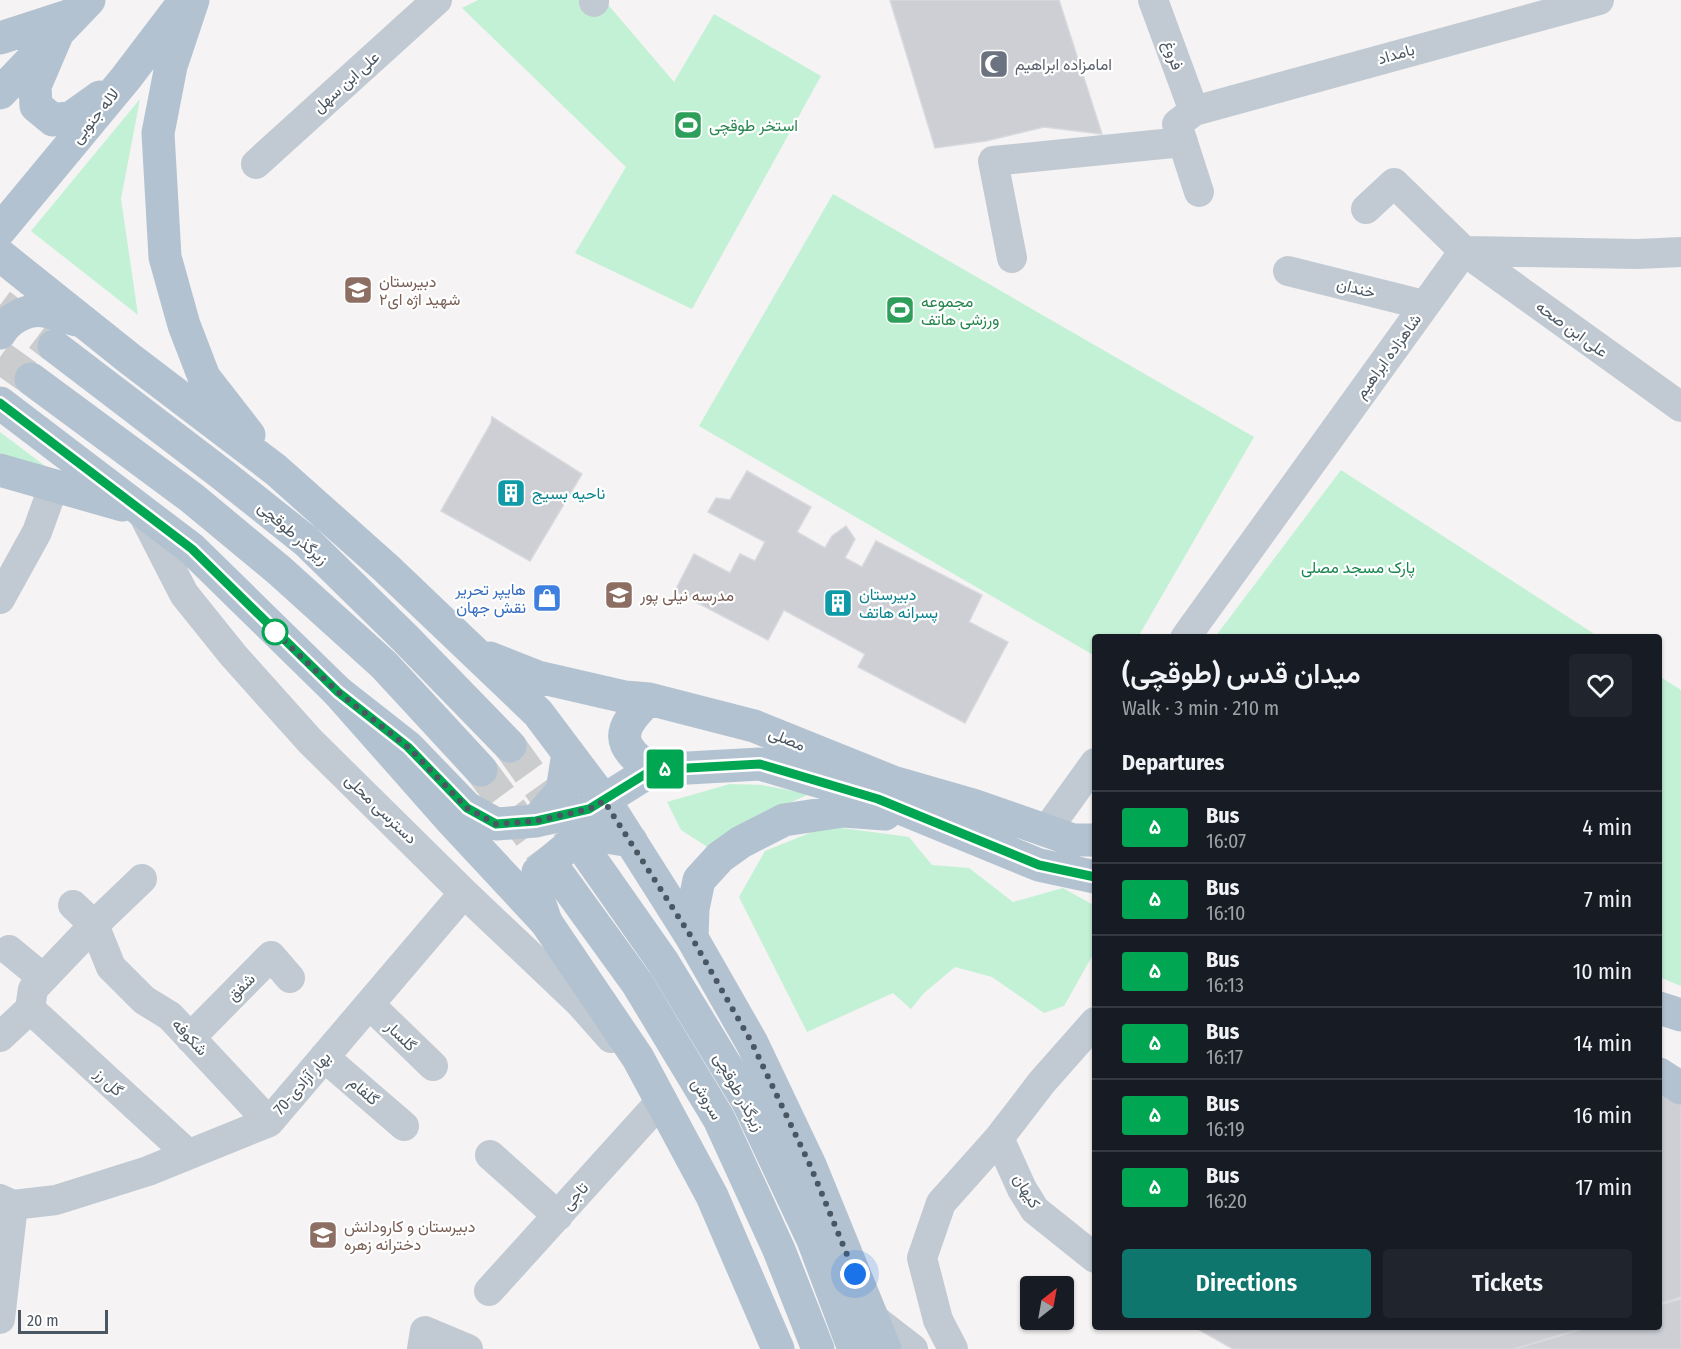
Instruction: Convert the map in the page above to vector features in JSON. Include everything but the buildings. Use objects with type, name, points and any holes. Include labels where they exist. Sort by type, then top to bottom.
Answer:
[{"type":"main road","name":"لاله جنوبی","points":[[0,230],[126,78],[186,0]]},
{"type":"main road","points":[[193,0],[171,66],[158,133],[165,257],[184,324],[204,377],[276,470]]},
{"type":"main road","points":[[75,14],[35,86],[36,106],[53,120],[72,117],[126,78]]},
{"type":"main road","points":[[0,38],[75,14]]},
{"type":"main road","points":[[0,93],[75,14]]},
{"type":"main road","points":[[0,255],[130,359],[276,470],[386,568],[538,713],[631,841],[692,938],[752,1043],[810,1165],[885,1349]]},
{"type":"main road","points":[[0,333],[18,315],[42,310],[87,324]]},
{"type":"main road","name":"زیرگذر طوقچی","points":[[54,346],[223,475],[306,542],[412,645],[510,746]]},
{"type":"main road","points":[[481,770],[384,665],[280,571],[192,498],[15,381],[10,411],[192,549],[338,692],[459,829],[546,922],[638,1058],[712,1196],[778,1349]]},
{"type":"main road","points":[[0,470],[141,510]]},
{"type":"main road","name":"مصلی","points":[[474,652],[538,677],[625,697],[649,699],[754,726],[893,783],[973,805],[1072,840],[1092,840]]},
{"type":"main road","name":"مصلی","points":[[338,692],[408,747],[467,808],[496,824],[536,821],[589,809],[652,770],[760,764],[878,799],[1039,865],[1092,876]]},
{"type":"main road","points":[[649,699],[632,716],[626,730],[626,747],[635,758],[652,770]]},
{"type":"main road","points":[[536,821],[562,791],[568,753]]},
{"type":"main road","points":[[692,938],[693,909],[699,880],[720,857],[741,842],[784,820],[843,811],[917,815]]},
{"type":"main road","points":[[546,922],[536,892],[538,872],[571,844],[600,836],[631,841]]},
{"type":"main road","name":"زیرگذر طوقچی","points":[[588,855],[663,962],[748,1102],[813,1240],[854,1349]]},
{"type":"main road","name":"سروش","points":[[556,871],[637,983],[719,1119],[779,1250],[818,1349]]},
{"type":"main road","points":[[1662,1009],[1681,1016]]},
{"type":"main road","points":[[1662,1076],[1681,1088]]},
{"type":"street","name":"علی ابن سهل","points":[[256,164],[437,0]]},
{"type":"street","name":"فروغ","points":[[1153,0],[1194,111]]},
{"type":"street","name":"بامداد","points":[[1194,111],[1599,0]]},
{"type":"street","points":[[1194,111],[1177,124],[1199,192]]},
{"type":"street","points":[[1012,258],[993,161],[1183,142]]},
{"type":"street","name":"علی ابن صحه","points":[[1366,209],[1394,183],[1464,250],[1681,407]]},
{"type":"street","points":[[1464,250],[1638,254],[1681,252]]},
{"type":"street","name":"شاهزاده ابراهیم","points":[[1188,634],[1464,250]]},
{"type":"street","name":"خندان","points":[[1288,271],[1424,305]]},
{"type":"street","points":[[0,599],[37,532],[54,485]]},
{"type":"street","name":"دسترسی محلی","points":[[141,510],[184,594],[233,655],[310,741],[464,893],[579,1002],[656,1093]]},
{"type":"street","points":[[1046,831],[1092,767]]},
{"type":"street","points":[[0,1037],[30,1009],[33,989],[142,879]]},
{"type":"street","name":"70-بهار آزادی","points":[[6,1202],[56,1200],[148,1171],[269,1122],[464,893]]},
{"type":"street","points":[[73,904],[94,925]]},
{"type":"street","name":"شکوفه","points":[[94,925],[111,967],[144,1000],[171,1016],[269,1122]]},
{"type":"street","points":[[9,950],[43,978]]},
{"type":"street","name":"شفق","points":[[190,1038],[271,956],[290,978]]},
{"type":"street","name":"گلسار","points":[[370,1005],[433,1066]]},
{"type":"street","name":"گل رز","points":[[30,1009],[188,1154]]},
{"type":"street","points":[[953,1349],[938,1320],[922,1258],[941,1203],[999,1137],[1042,1082],[1092,1031]]},
{"type":"street","name":"گلفام","points":[[324,1057],[404,1126]]},
{"type":"street","name":"تاجی","points":[[489,1292],[558,1215],[656,1093]]},
{"type":"street","name":"کیهان","points":[[999,1137],[1022,1189],[1035,1209],[1092,1256]]},
{"type":"street","points":[[490,1155],[558,1215]]},
{"type":"street","points":[[0,1319],[6,1202]]},
{"type":"street","points":[[873,1318],[912,1349]]},
{"type":"street","points":[[422,1349],[425,1330],[468,1349]]},
{"type":"green space","name":"استخر طوقچی","points":[[478,0],[604,0],[674,82],[714,14],[821,76],[692,309],[575,253],[626,167],[462,8]]},
{"type":"green space","points":[[140,99],[121,199],[138,315],[31,231]]},
{"type":"green space","name":"مجموعه ورزشی هاتف","points":[[833,194],[1254,437],[1140,634],[1092,634],[1092,654],[699,426]]},
{"type":"green space","points":[[0,432],[65,481],[0,453]]},
{"type":"green space","name":"پارک مسجد مصلی","points":[[1341,470],[1594,634],[1217,634]]},
{"type":"green space","points":[[1662,678],[1681,690],[1681,986],[1662,978]]},
{"type":"green space","points":[[730,784],[762,785],[809,794],[755,819],[709,848],[681,830],[667,802]]},
{"type":"green space","points":[[827,826],[909,837],[932,865],[969,868],[1013,902],[1063,888],[1092,904],[1092,956],[1064,1006],[1044,1013],[992,977],[955,967],[924,993],[911,1009],[893,993],[807,1032],[739,897],[765,851]]},
{"type":"tunnel","points":[[0,305],[54,346]]},
{"type":"tunnel","points":[[0,357],[31,379]]},
{"type":"tunnel","points":[[510,746],[568,827]]},
{"type":"tunnel","points":[[481,770],[556,871]]},
{"type":"bus line","name":"۵","points":[[0,403],[192,549],[338,692],[408,747],[467,808],[496,824],[536,821],[589,809],[652,770],[760,764],[878,799],[1039,865],[1092,876]]},
{"type":"place","name":"امامزاده ابراهیم","points":[[994,64]]},
{"type":"place","name":"استخر طوقچی","points":[[688,125]]},
{"type":"place","name":"دبیرستان شهید اژه ای۲","points":[[358,290]]},
{"type":"place","name":"مجموعه ورزشی هاتف","points":[[900,310]]},
{"type":"place","name":"ناحیه بسیج","points":[[511,493]]},
{"type":"place","name":"مدرسه نیلی پور","points":[[619,595]]},
{"type":"place","name":"هایپر تحریر نقش جهان","points":[[547,598]]},
{"type":"place","name":"دبیرستان پسرانه هاتف","points":[[838,603]]},
{"type":"place","name":"دبیرستان و کارودانش دخترانه زهره","points":[[323,1235]]},
{"type":"route","points":[[275,632],[272,629],[338,692],[408,747],[467,808],[496,824],[536,821],[589,809],[604,801],[692,938],[752,1043],[810,1165],[855,1274]]}]
